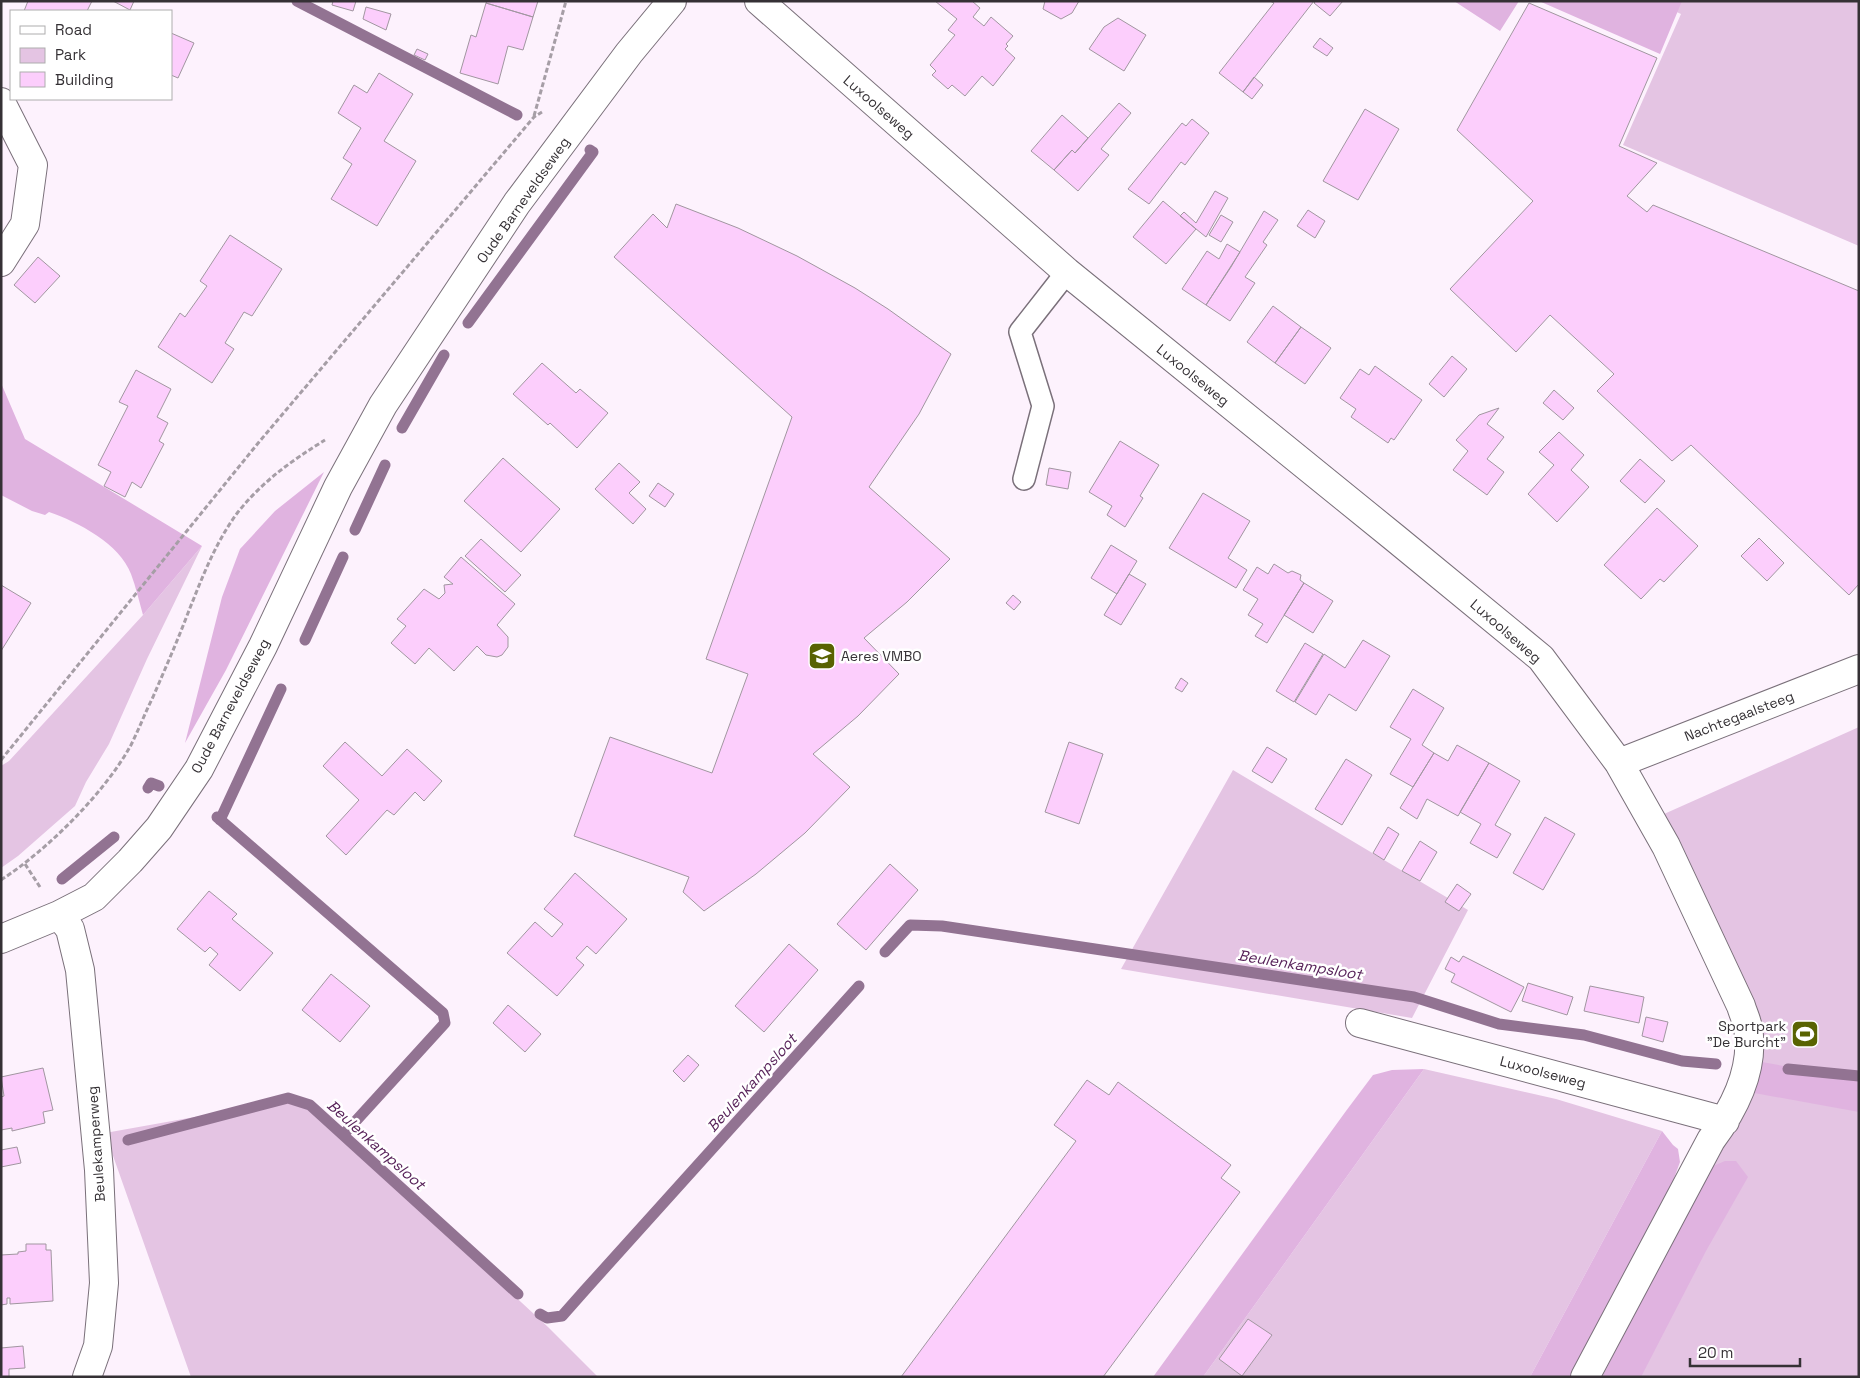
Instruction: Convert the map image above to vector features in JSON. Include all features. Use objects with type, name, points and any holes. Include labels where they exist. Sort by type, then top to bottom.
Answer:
[{"type":"street","name":"Oude Barneveldseweg","points":[[1,939],[60,915],[94,897],[159,828],[199,769],[263,646],[338,487],[383,405],[518,203],[629,53],[672,1]]},
{"type":"street","name":"Luxoolseweg","points":[[759,1],[1067,272],[1541,658],[1619,763],[1666,846],[1741,1006],[1748,1028],[1749,1053],[1742,1086],[1725,1121],[1711,1140],[1585,1377]]},
{"type":"street","points":[[1,102],[33,166],[25,224],[1,262]]},
{"type":"street","name":"Nachtegaalsteeg","points":[[1619,763],[1859,669]]},
{"type":"street","name":"Beulekamperweg","points":[[60,915],[70,929],[80,970],[99,1170],[104,1283],[98,1346],[87,1377]]},
{"type":"street","name":"Luxoolseweg","points":[[1360,1023],[1725,1121]]},
{"type":"lane","points":[[1024,479],[1043,406],[1020,332],[1067,272]]},
{"type":"path","points":[[534,117],[566,1]]},
{"type":"path","points":[[1,760],[259,442],[534,117],[542,112]]},
{"type":"path","points":[[1,880],[25,864],[59,833],[111,775],[126,753],[180,635],[211,556],[239,512],[263,485],[290,462],[332,436]]},
{"type":"green space","points":[[1653,1],[1859,1],[1859,246],[1623,145],[1681,14]]},
{"type":"green space","points":[[202,546],[147,659],[109,744],[86,782],[75,806],[18,856],[1,868],[1,766],[9,761],[143,615]]},
{"type":"green space","name":"Sportpark \"De Burcht\"","points":[[1859,727],[1859,1377],[1606,1377],[1757,1081],[1745,987],[1664,814]]},
{"type":"green space","points":[[1233,770],[1468,910],[1412,1018],[1121,969]]},
{"type":"green space","points":[[1424,1069],[1556,1099],[1662,1131],[1530,1377],[1203,1377]]},
{"type":"green space","points":[[300,1098],[548,1327],[598,1377],[191,1377],[105,1133]]},
{"type":"shaded area","points":[[1454,1],[1519,1],[1500,31]]},
{"type":"shaded area","points":[[1539,1],[1682,1],[1660,54]]},
{"type":"shaded area","points":[[1,383],[25,439],[202,546],[143,615],[126,563],[108,544],[85,528],[72,522],[49,512],[45,515],[32,511],[1,495]]},
{"type":"shaded area","points":[[324,472],[226,670],[185,743],[222,597],[240,549],[275,511]]},
{"type":"shaded area","points":[[1762,1062],[1859,1080],[1859,1112],[1754,1093]]},
{"type":"shaded area","points":[[1424,1069],[1203,1377],[1153,1377],[1373,1075],[1392,1070]]},
{"type":"shaded area","points":[[1662,1131],[1678,1149],[1680,1162],[1669,1192],[1572,1377],[1530,1377]]},
{"type":"shaded area","points":[[1725,1161],[1736,1161],[1748,1177],[1706,1251],[1641,1377],[1602,1377],[1692,1201],[1713,1166]]},
{"type":"building","points":[[28,1],[92,1],[88,10],[24,10]]},
{"type":"building","points":[[113,1],[134,1],[130,10]]},
{"type":"building","points":[[333,1],[356,1],[353,11],[332,5]]},
{"type":"building","points":[[487,1],[538,1],[533,17],[486,3]]},
{"type":"building","points":[[935,1],[972,1],[980,8],[973,17],[984,26],[991,17],[1013,36],[1006,44],[1008,46],[1005,49],[1015,58],[993,86],[982,76],[965,96],[952,85],[948,89],[932,75],[936,71],[930,65],[955,35],[948,30],[957,19]]},
{"type":"building","points":[[1045,1],[1079,1],[1072,13],[1061,19],[1043,9]]},
{"type":"building","points":[[1270,1],[1314,1],[1243,92],[1219,73],[1274,3]]},
{"type":"building","points":[[1316,1],[1343,1],[1330,16],[1314,3]]},
{"type":"building","points":[[486,3],[533,17],[523,50],[508,46],[498,84],[460,73],[471,35],[476,37]]},
{"type":"building","points":[[1529,3],[1657,58],[1619,146],[1657,163],[1627,196],[1647,212],[1653,205],[1859,291],[1859,584],[1849,595],[1691,445],[1672,461],[1597,391],[1614,374],[1550,315],[1516,352],[1450,289],[1533,201],[1457,130]]},
{"type":"building","points":[[366,7],[391,14],[386,30],[363,19]]},
{"type":"building","points":[[1118,18],[1146,35],[1124,71],[1089,49],[1104,27]]},
{"type":"building","points":[[172,33],[194,43],[178,78],[172,75]]},
{"type":"building","points":[[1320,38],[1333,48],[1327,56],[1313,47]]},
{"type":"building","points":[[417,49],[428,54],[425,60],[414,55]]},
{"type":"building","points":[[379,73],[413,94],[384,141],[416,161],[377,226],[331,199],[352,164],[343,158],[361,128],[338,113],[354,85],[367,93]]},
{"type":"building","points":[[1254,77],[1263,85],[1252,99],[1243,92]]},
{"type":"building","points":[[1119,103],[1131,113],[1101,149],[1109,155],[1078,191],[1054,170],[1072,150],[1075,153]]},
{"type":"building","points":[[1365,109],[1399,129],[1358,200],[1323,181]]},
{"type":"building","points":[[1062,115],[1088,138],[1075,153],[1072,150],[1054,170],[1031,151]]},
{"type":"building","points":[[1192,119],[1209,133],[1185,165],[1181,162],[1149,204],[1128,189],[1182,123],[1186,126]]},
{"type":"building","points":[[1215,191],[1228,198],[1206,237],[1180,216],[1184,212],[1196,223]]},
{"type":"building","points":[[1163,201],[1196,229],[1166,264],[1133,237]]},
{"type":"building","points":[[676,204],[738,228],[797,256],[855,288],[888,309],[951,354],[919,414],[869,487],[950,559],[907,602],[864,638],[899,674],[858,716],[813,754],[850,787],[805,833],[756,874],[704,911],[683,892],[689,877],[574,836],[610,737],[712,773],[748,674],[706,659],[792,417],[614,257],[653,214],[667,228]]},
{"type":"building","points":[[1308,210],[1325,221],[1315,238],[1297,226]]},
{"type":"building","points":[[1264,211],[1278,220],[1263,242],[1267,245],[1245,277],[1255,283],[1230,321],[1206,305]]},
{"type":"building","points":[[1221,215],[1233,222],[1221,242],[1209,235]]},
{"type":"building","points":[[230,235],[282,269],[252,316],[244,312],[225,343],[234,349],[212,383],[158,347],[180,313],[185,317],[207,286],[200,281]]},
{"type":"building","points":[[1227,244],[1240,252],[1206,305],[1182,289],[1207,251],[1219,259]]},
{"type":"building","points":[[38,257],[60,276],[35,303],[14,285]]},
{"type":"building","points":[[1273,306],[1301,327],[1275,363],[1247,342]]},
{"type":"building","points":[[1301,327],[1331,348],[1305,384],[1275,363]]},
{"type":"building","points":[[1452,356],[1467,369],[1444,397],[1429,384]]},
{"type":"building","points":[[542,363],[576,393],[580,389],[608,413],[577,448],[550,423],[548,425],[513,394]]},
{"type":"building","points":[[1375,366],[1422,400],[1394,440],[1391,438],[1388,443],[1351,417],[1356,409],[1340,398],[1360,369],[1369,375]]},
{"type":"building","points":[[136,370],[171,389],[157,417],[168,423],[159,441],[164,444],[141,488],[132,482],[125,497],[104,486],[111,472],[98,465],[128,406],[119,402]]},
{"type":"building","points":[[1554,390],[1574,408],[1563,420],[1543,403]]},
{"type":"building","points":[[1499,408],[1487,424],[1504,437],[1487,459],[1504,472],[1487,495],[1453,470],[1468,451],[1456,440],[1479,415]]},
{"type":"building","points":[[1559,432],[1584,455],[1571,470],[1589,487],[1557,522],[1528,494],[1554,465],[1539,452]]},
{"type":"building","points":[[1120,441],[1159,465],[1140,496],[1143,498],[1125,527],[1107,515],[1112,506],[1089,492]]},
{"type":"building","points":[[503,458],[560,509],[521,552],[464,501]]},
{"type":"building","points":[[1640,459],[1665,481],[1645,503],[1620,481]]},
{"type":"building","points":[[619,463],[640,482],[629,493],[646,509],[633,524],[595,489]]},
{"type":"building","points":[[1049,468],[1071,472],[1068,489],[1046,485]]},
{"type":"building","points":[[658,483],[674,494],[665,507],[649,496]]},
{"type":"building","points":[[1203,493],[1250,521],[1228,558],[1247,570],[1236,588],[1169,548]]},
{"type":"building","points":[[1657,508],[1698,546],[1664,582],[1660,579],[1641,599],[1604,565]]},
{"type":"building","points":[[1759,538],[1784,563],[1767,581],[1741,556]]},
{"type":"building","points":[[481,539],[521,575],[505,592],[465,556]]},
{"type":"building","points":[[1111,545],[1137,561],[1117,594],[1091,578]]},
{"type":"building","points":[[461,557],[515,604],[497,625],[508,637],[508,647],[502,655],[497,657],[486,655],[477,646],[454,671],[429,648],[415,664],[391,643],[406,626],[397,619],[424,589],[439,599],[445,593],[444,585],[453,584],[444,577]]},
{"type":"building","points":[[1274,564],[1288,573],[1292,571],[1301,575],[1300,580],[1304,583],[1267,643],[1255,636],[1263,624],[1248,615],[1258,599],[1243,590],[1257,567],[1268,574]]},
{"type":"building","points":[[1129,574],[1146,584],[1121,625],[1104,615]]},
{"type":"building","points":[[1304,583],[1333,601],[1313,633],[1284,615]]},
{"type":"building","points":[[1,585],[31,603],[1,651]]},
{"type":"building","points":[[1013,595],[1021,602],[1014,610],[1006,603]]},
{"type":"building","points":[[1363,640],[1390,656],[1356,711],[1329,694],[1316,715],[1295,702],[1324,654],[1345,668]]},
{"type":"building","points":[[1305,643],[1323,654],[1294,702],[1276,691]]},
{"type":"building","points":[[1181,678],[1188,683],[1182,692],[1175,688]]},
{"type":"building","points":[[1413,689],[1444,708],[1422,745],[1434,753],[1413,787],[1390,774],[1411,739],[1390,727]]},
{"type":"building","points":[[345,742],[382,776],[407,749],[442,781],[424,801],[415,792],[394,815],[387,810],[346,855],[326,836],[359,800],[323,766]]},
{"type":"building","points":[[1069,742],[1103,754],[1079,824],[1045,812]]},
{"type":"building","points":[[1457,745],[1489,763],[1458,816],[1427,799],[1417,819],[1400,808],[1434,753],[1448,761]]},
{"type":"building","points":[[1267,747],[1287,759],[1272,783],[1252,771]]},
{"type":"building","points":[[1346,759],[1372,775],[1342,825],[1315,809]]},
{"type":"building","points":[[1489,763],[1520,781],[1495,825],[1511,834],[1497,858],[1470,843],[1481,824],[1460,812]]},
{"type":"building","points":[[1545,817],[1575,834],[1543,890],[1513,873]]},
{"type":"building","points":[[1388,827],[1399,834],[1384,860],[1373,853]]},
{"type":"building","points":[[1420,841],[1437,852],[1420,881],[1402,871]]},
{"type":"building","points":[[890,864],[918,890],[866,950],[837,924]]},
{"type":"building","points":[[575,873],[627,919],[596,954],[587,946],[576,958],[584,965],[557,996],[507,953],[535,922],[552,937],[563,924],[544,909]]},
{"type":"building","points":[[1457,884],[1471,894],[1459,911],[1445,902]]},
{"type":"building","points":[[209,891],[237,914],[232,919],[273,953],[240,991],[209,965],[218,954],[210,947],[205,952],[177,929]]},
{"type":"building","points":[[789,944],[818,970],[764,1032],[735,1006]]},
{"type":"building","points":[[1463,956],[1524,987],[1511,1012],[1451,982],[1455,974],[1445,969],[1451,957],[1459,962]]},
{"type":"building","points":[[331,974],[370,1006],[340,1042],[302,1010]]},
{"type":"building","points":[[1528,983],[1573,997],[1567,1015],[1522,1001]]},
{"type":"building","points":[[1590,986],[1644,997],[1639,1023],[1584,1011]]},
{"type":"building","points":[[508,1005],[541,1034],[525,1052],[493,1023]]},
{"type":"building","points":[[1646,1017],[1668,1022],[1663,1042],[1642,1036]]},
{"type":"building","points":[[688,1055],[699,1065],[684,1082],[673,1071]]},
{"type":"building","points":[[43,1068],[53,1110],[43,1112],[45,1123],[12,1131],[12,1128],[1,1130],[1,1097],[4,1096],[1,1077]]},
{"type":"building","points":[[1087,1080],[1109,1095],[1118,1082],[1231,1165],[1221,1178],[1240,1192],[1103,1377],[901,1377],[1076,1141],[1054,1125]]},
{"type":"building","points":[[17,1147],[21,1163],[1,1167],[1,1150]]},
{"type":"building","points":[[26,1244],[46,1244],[46,1250],[51,1250],[53,1301],[10,1304],[10,1298],[7,1298],[7,1304],[1,1305],[1,1255],[18,1254],[18,1252],[26,1251]]},
{"type":"building","points":[[1248,1319],[1272,1335],[1242,1376],[1219,1359]]},
{"type":"building","points":[[23,1346],[25,1368],[9,1369],[9,1377],[1,1377],[1,1348]]},
{"type":"waterway","points":[[297,1],[517,115]]},
{"type":"waterway","points":[[468,323],[593,152],[590,150]]},
{"type":"waterway","points":[[402,428],[444,355]]},
{"type":"waterway","points":[[355,530],[385,465]]},
{"type":"waterway","points":[[305,640],[343,557]]},
{"type":"waterway","points":[[220,820],[281,689]]},
{"type":"waterway","points":[[148,788],[151,783],[159,786]]},
{"type":"waterway","points":[[217,817],[443,1013],[445,1023],[343,1135]]},
{"type":"waterway","points":[[62,879],[114,837]]},
{"type":"waterway","name":"Beulenkampsloot","points":[[885,952],[910,925],[942,926],[1414,997],[1499,1024],[1584,1035],[1682,1061],[1716,1064]]},
{"type":"waterway","name":"Beulenkampsloot","points":[[540,1314],[547,1318],[562,1316],[859,986]]},
{"type":"waterway","name":"Beulenkampsloot","points":[[1788,1069],[1859,1076]]},
{"type":"waterway","name":"Beulenkampsloot","points":[[128,1140],[288,1098],[310,1105],[518,1294]]},
{"type":"place","name":"Aeres VMBO","points":[[822,656]]},
{"type":"place","name":"Sportpark \"De Burcht\"","points":[[1805,1034]]}]
